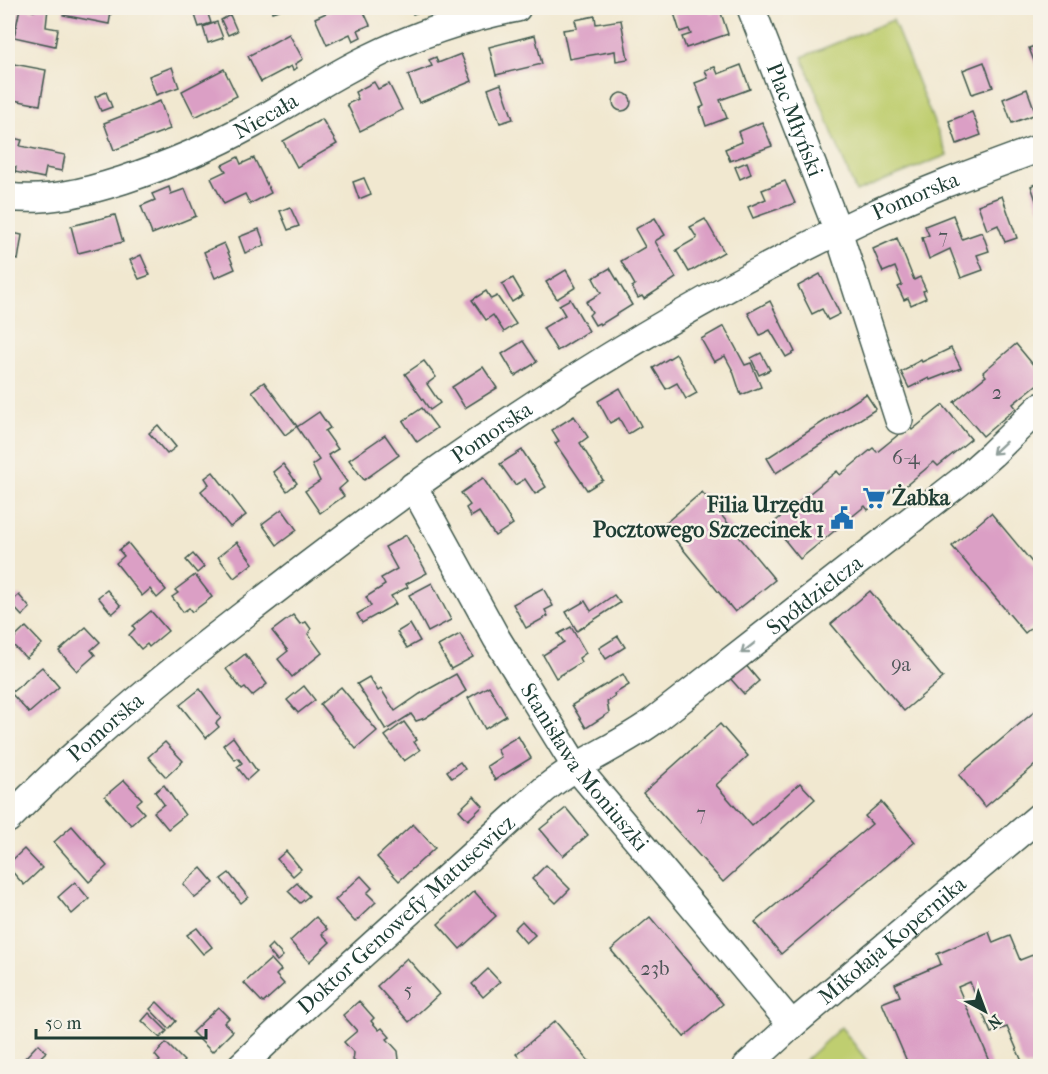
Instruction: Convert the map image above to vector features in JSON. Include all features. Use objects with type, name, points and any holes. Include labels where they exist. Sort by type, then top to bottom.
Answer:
[{"type":"street","name":"Niecała","points":[[8,197],[31,198],[69,194],[156,169],[230,136],[341,72],[397,44],[461,21],[517,8]]},
{"type":"street","name":"Plac Młyński","points":[[751,8],[838,231],[899,420]]},
{"type":"street","name":"Pomorska","points":[[8,819],[88,742],[182,662],[413,486],[513,417],[663,325],[761,269],[892,206],[1041,148]]},
{"type":"street","name":"Spółdzielcza","points":[[576,767],[642,730],[707,680],[966,477],[1041,407]]},
{"type":"street","name":"Stanisława Moniuszki","points":[[413,486],[497,639],[576,767],[792,1025]]},
{"type":"street","name":"Doktor Genowefy Matusewicz","points":[[241,1066],[545,789],[576,767]]},
{"type":"street","name":"Mikołaja Kopernika","points":[[747,1066],[792,1025],[1041,816]]},
{"type":"green space","points":[[893,20],[947,155],[856,192],[802,57]]},
{"type":"green space","points":[[841,1027],[871,1066],[799,1066]]},
{"type":"building","points":[[20,8],[34,11],[34,8],[48,8],[46,27],[58,29],[55,46],[14,37]]},
{"type":"building","points":[[64,8],[87,8],[111,12],[109,24],[63,15]]},
{"type":"building","points":[[206,8],[211,23],[199,27],[194,12]]},
{"type":"building","points":[[271,8],[285,8],[272,12]]},
{"type":"building","points":[[337,8],[362,8],[370,25],[358,30],[361,37],[353,41],[350,34],[327,45],[315,18]]},
{"type":"building","points":[[394,8],[410,8],[396,13]]},
{"type":"building","points":[[410,8],[423,8],[424,10],[413,14]]},
{"type":"building","points":[[690,8],[709,8],[711,13],[720,10],[728,34],[686,48],[682,37],[691,34],[689,29],[680,32],[674,13]]},
{"type":"building","points":[[230,15],[237,31],[228,35],[221,20]]},
{"type":"building","points":[[595,16],[596,24],[621,20],[628,59],[616,61],[615,51],[569,59],[563,30],[577,28],[575,20]]},
{"type":"building","points":[[217,22],[223,38],[208,43],[203,27]]},
{"type":"building","points":[[289,34],[303,59],[295,64],[297,68],[293,70],[291,66],[261,82],[248,56]]},
{"type":"building","points":[[535,35],[542,64],[496,75],[489,47]]},
{"type":"building","points":[[1040,44],[1040,64],[1036,66],[1029,48]]},
{"type":"building","points":[[461,54],[472,81],[419,103],[408,75],[432,66],[429,60],[436,57],[438,63]]},
{"type":"building","points":[[984,62],[993,87],[972,94],[963,70]]},
{"type":"building","points":[[14,64],[46,70],[40,105],[8,99],[8,79],[11,80]]},
{"type":"building","points":[[741,65],[750,89],[720,100],[727,118],[706,126],[700,108],[704,106],[695,83],[708,78],[705,70],[715,67],[718,74]]},
{"type":"building","points":[[172,67],[179,87],[156,95],[149,76]]},
{"type":"building","points":[[224,69],[237,96],[195,117],[182,91]]},
{"type":"building","points":[[374,82],[378,89],[389,84],[402,110],[360,131],[347,104],[358,99],[355,92]]},
{"type":"building","points":[[501,84],[513,119],[500,123],[488,89]]},
{"type":"building","points":[[1027,89],[1036,114],[1012,123],[1003,99]]},
{"type":"building","points":[[106,92],[112,107],[101,111],[95,97]]},
{"type":"building","points":[[622,93],[628,96],[631,102],[628,108],[622,111],[616,108],[613,102],[616,96]]},
{"type":"building","points":[[160,101],[170,129],[114,150],[104,123]]},
{"type":"building","points":[[972,112],[981,135],[957,144],[949,121]]},
{"type":"building","points":[[322,119],[337,144],[297,167],[283,141]]},
{"type":"building","points":[[762,122],[772,146],[730,161],[725,149],[742,142],[738,132]]},
{"type":"building","points":[[8,137],[22,140],[20,146],[65,155],[62,171],[46,168],[44,178],[15,172],[16,167],[8,165]]},
{"type":"building","points":[[238,157],[241,164],[254,158],[271,193],[250,204],[245,194],[224,204],[211,178],[226,171],[222,165]]},
{"type":"building","points":[[747,162],[751,174],[740,179],[735,167]]},
{"type":"building","points":[[364,178],[371,194],[359,199],[353,182]]},
{"type":"building","points":[[785,181],[795,203],[753,218],[748,207],[766,199],[762,190]]},
{"type":"building","points":[[1040,182],[1040,212],[1031,186]]},
{"type":"building","points":[[169,187],[171,194],[185,189],[196,216],[152,234],[141,206],[155,200],[152,194]]},
{"type":"building","points":[[1002,196],[1017,238],[1005,242],[998,225],[987,230],[978,205]]},
{"type":"building","points":[[290,207],[299,226],[288,230],[280,211]]},
{"type":"building","points":[[115,215],[123,242],[78,253],[71,226]]},
{"type":"building","points":[[953,215],[962,239],[982,232],[989,251],[977,255],[983,270],[961,278],[950,249],[929,259],[922,238],[929,235],[925,226]]},
{"type":"building","points":[[655,218],[665,235],[655,241],[676,278],[644,299],[642,296],[638,298],[632,287],[635,285],[621,261],[645,247],[635,229]]},
{"type":"building","points":[[705,219],[724,252],[689,272],[676,250],[697,238],[690,227]]},
{"type":"building","points":[[259,229],[265,245],[245,253],[239,237]]},
{"type":"building","points":[[8,232],[22,235],[18,260],[8,258]]},
{"type":"building","points":[[897,238],[914,280],[920,277],[926,290],[923,291],[926,298],[911,305],[908,298],[904,300],[898,287],[902,285],[895,267],[883,272],[873,249]]},
{"type":"building","points":[[224,243],[235,269],[215,278],[204,252]]},
{"type":"building","points":[[141,255],[150,275],[139,279],[130,260]]},
{"type":"building","points":[[610,268],[632,305],[600,325],[599,323],[595,325],[589,315],[592,312],[586,302],[601,293],[593,278]]},
{"type":"building","points":[[566,270],[576,287],[557,299],[546,282]]},
{"type":"building","points":[[820,274],[840,314],[828,320],[822,309],[812,314],[798,286]]},
{"type":"building","points":[[513,278],[523,295],[512,302],[502,284]]},
{"type":"building","points":[[486,291],[491,299],[497,296],[516,324],[504,332],[493,315],[486,320],[472,300]]},
{"type":"building","points":[[570,299],[589,331],[557,351],[543,328],[565,315],[559,305]]},
{"type":"building","points":[[770,301],[795,352],[786,357],[770,330],[760,335],[748,313]]},
{"type":"building","points":[[724,326],[745,365],[751,363],[761,387],[741,395],[725,356],[714,362],[701,339]]},
{"type":"building","points":[[523,341],[537,362],[515,376],[502,354]]},
{"type":"building","points":[[1016,344],[1040,373],[1040,382],[1013,404],[1016,408],[983,436],[954,402],[986,376],[983,372]]},
{"type":"building","points":[[951,348],[961,368],[930,380],[929,378],[909,388],[901,372],[921,360],[922,362]]},
{"type":"building","points":[[761,353],[770,370],[759,375],[751,358]]},
{"type":"building","points":[[676,354],[697,393],[686,399],[677,383],[666,389],[653,368]]},
{"type":"building","points":[[424,361],[436,377],[427,384],[440,403],[430,410],[405,374]]},
{"type":"building","points":[[483,367],[497,388],[465,408],[452,387]]},
{"type":"building","points":[[264,382],[297,426],[285,435],[252,391]]},
{"type":"building","points":[[620,388],[641,426],[628,434],[619,418],[610,423],[598,401]]},
{"type":"building","points":[[866,394],[876,409],[776,473],[767,458]]},
{"type":"building","points":[[943,405],[971,439],[938,466],[934,462],[903,488],[899,484],[868,510],[865,506],[800,559],[772,524],[837,471],[840,475],[873,448],[877,452],[909,426],[912,430]]},
{"type":"building","points":[[422,408],[437,428],[417,442],[403,421]]},
{"type":"building","points":[[319,412],[330,428],[325,431],[338,449],[328,455],[347,482],[339,489],[344,496],[320,513],[305,491],[320,481],[312,465],[319,460],[297,427]]},
{"type":"building","points":[[574,416],[588,437],[580,443],[603,480],[587,490],[555,443],[559,441],[552,430]]},
{"type":"building","points":[[158,425],[176,447],[167,454],[149,433]]},
{"type":"building","points":[[385,435],[399,455],[364,480],[349,460]]},
{"type":"building","points":[[522,450],[546,487],[535,494],[525,479],[515,485],[500,464]]},
{"type":"building","points":[[283,464],[297,483],[287,491],[273,472]]},
{"type":"building","points":[[213,472],[246,515],[230,527],[201,491],[209,484],[205,478]]},
{"type":"building","points":[[483,478],[513,524],[495,536],[479,512],[471,517],[466,508],[470,505],[461,493]]},
{"type":"building","points":[[702,492],[775,580],[735,612],[663,525]]},
{"type":"building","points":[[282,509],[297,530],[277,545],[262,524]]},
{"type":"building","points":[[991,513],[1040,572],[1040,620],[1025,633],[952,546]]},
{"type":"building","points":[[406,535],[427,573],[406,584],[408,587],[391,596],[396,604],[362,623],[357,614],[371,606],[366,597],[385,585],[381,578],[397,569],[385,547]]},
{"type":"building","points":[[237,542],[253,563],[234,578],[218,557]]},
{"type":"building","points":[[128,543],[166,590],[157,598],[150,589],[142,596],[116,563],[124,556],[119,550]]},
{"type":"building","points":[[193,554],[204,567],[197,573],[186,560]]},
{"type":"building","points":[[195,575],[212,597],[192,612],[189,608],[183,612],[172,597],[178,593],[175,590]]},
{"type":"building","points":[[432,583],[451,620],[428,632],[409,595]]},
{"type":"building","points":[[543,588],[553,606],[545,610],[548,616],[526,628],[513,604]]},
{"type":"building","points":[[107,590],[121,606],[112,614],[98,597]]},
{"type":"building","points":[[870,591],[943,678],[904,711],[831,624]]},
{"type":"building","points":[[19,595],[30,608],[22,616],[10,603]]},
{"type":"building","points":[[614,595],[620,603],[577,631],[566,612],[585,601],[591,611]]},
{"type":"building","points":[[151,611],[168,631],[149,647],[147,644],[141,649],[129,635],[135,629],[133,626]]},
{"type":"building","points":[[293,615],[300,624],[306,622],[311,629],[308,634],[322,653],[292,677],[278,659],[288,651],[272,631]]},
{"type":"building","points":[[410,624],[420,641],[407,648],[397,632]]},
{"type":"building","points":[[26,627],[42,644],[26,658],[10,642]]},
{"type":"building","points":[[86,627],[100,642],[91,650],[95,655],[77,671],[59,651]]},
{"type":"building","points":[[571,627],[586,653],[579,658],[581,662],[556,678],[543,655],[564,642],[558,634]]},
{"type":"building","points":[[460,634],[473,657],[451,669],[438,646]]},
{"type":"building","points":[[618,636],[625,647],[606,659],[599,648]]},
{"type":"building","points":[[245,654],[267,684],[252,696],[245,688],[242,690],[226,669]]},
{"type":"building","points":[[744,663],[759,681],[744,694],[729,677]]},
{"type":"building","points":[[42,667],[59,687],[29,713],[11,693]]},
{"type":"building","points":[[456,674],[466,691],[425,718],[416,721],[411,714],[386,730],[357,684],[369,677],[378,691],[381,689],[395,711]]},
{"type":"building","points":[[623,674],[629,685],[614,694],[615,697],[607,702],[609,713],[586,728],[572,705]]},
{"type":"building","points":[[304,686],[315,700],[298,713],[287,700]]},
{"type":"building","points":[[489,686],[506,716],[485,729],[468,698]]},
{"type":"building","points":[[341,687],[377,731],[356,749],[320,704]]},
{"type":"building","points":[[200,689],[221,718],[216,723],[219,727],[206,738],[180,705]]},
{"type":"building","points":[[1040,707],[1040,761],[985,807],[959,775]]},
{"type":"building","points":[[404,722],[417,740],[414,742],[420,750],[404,761],[385,736]]},
{"type":"building","points":[[720,724],[748,756],[716,785],[752,826],[800,783],[815,799],[723,882],[643,793]]},
{"type":"building","points":[[518,736],[531,758],[495,780],[487,766],[501,757],[497,749]]},
{"type":"building","points":[[233,737],[257,771],[247,780],[237,767],[242,763],[238,758],[235,760],[223,745]]},
{"type":"building","points":[[165,742],[183,761],[166,777],[148,757]]},
{"type":"building","points":[[460,762],[465,769],[452,778],[447,771]]},
{"type":"building","points":[[124,780],[142,799],[136,804],[144,813],[131,825],[105,796]]},
{"type":"building","points":[[164,785],[185,815],[168,829],[154,812],[164,804],[155,792]]},
{"type":"building","points":[[474,796],[483,806],[468,820],[459,810]]},
{"type":"building","points":[[881,802],[915,842],[781,954],[755,922],[872,824],[865,816]]},
{"type":"building","points":[[566,808],[588,835],[563,856],[540,829]]},
{"type":"building","points":[[413,824],[435,848],[399,881],[377,857]]},
{"type":"building","points":[[72,826],[107,866],[89,882],[54,842]]},
{"type":"building","points":[[24,849],[42,868],[24,885],[8,867],[8,864]]},
{"type":"building","points":[[286,851],[301,869],[293,876],[277,859]]},
{"type":"building","points":[[546,865],[570,889],[556,903],[532,879]]},
{"type":"building","points":[[201,868],[214,883],[195,898],[183,884]]},
{"type":"building","points":[[229,873],[248,897],[241,903],[221,879]]},
{"type":"building","points":[[361,876],[372,888],[367,893],[376,902],[355,922],[335,900]]},
{"type":"building","points":[[75,882],[89,899],[72,914],[58,897]]},
{"type":"building","points":[[297,883],[309,896],[300,903],[288,891]]},
{"type":"building","points":[[474,891],[496,916],[460,949],[438,924]]},
{"type":"building","points":[[316,917],[327,929],[322,934],[330,942],[309,962],[290,941]]},
{"type":"building","points":[[650,917],[723,1004],[684,1037],[611,950]]},
{"type":"building","points":[[522,921],[535,935],[526,943],[514,929]]},
{"type":"building","points":[[197,928],[212,947],[203,954],[187,935]]},
{"type":"building","points":[[989,932],[993,943],[1010,936],[1020,960],[1040,952],[1040,993],[1036,995],[1040,1005],[1040,1066],[1024,1066],[1007,1027],[991,1033],[970,982],[958,987],[992,1066],[909,1066],[882,1003],[900,996],[895,984],[941,964],[937,954]]},
{"type":"building","points":[[272,944],[283,956],[277,961],[267,949]]},
{"type":"building","points":[[407,958],[439,994],[409,1022],[377,986]]},
{"type":"building","points":[[271,959],[281,970],[276,975],[284,984],[263,1003],[244,983]]},
{"type":"building","points":[[488,969],[500,982],[483,997],[472,984]]},
{"type":"building","points":[[359,1001],[374,1018],[371,1021],[379,1030],[382,1028],[390,1037],[387,1039],[398,1051],[399,1060],[391,1066],[359,1066],[353,1060],[354,1053],[344,1042],[357,1031],[343,1015]]},
{"type":"building","points":[[157,1002],[176,1021],[169,1029],[150,1009]]},
{"type":"building","points":[[218,1007],[229,1018],[224,1023],[233,1031],[212,1052],[192,1032]]},
{"type":"building","points":[[149,1013],[167,1031],[160,1038],[142,1021]]},
{"type":"building","points":[[555,1021],[593,1066],[527,1066],[516,1054]]},
{"type":"building","points":[[166,1043],[184,1061],[179,1066],[154,1066],[160,1061],[155,1055]]},
{"type":"building","points":[[38,1044],[46,1052],[31,1066],[24,1059]]},
{"type":"place","name":"Żabka","points":[[874,498]]},
{"type":"place","name":"Filia Urzędu Pocztowego Szczecinek 1","points":[[842,518]]}]
